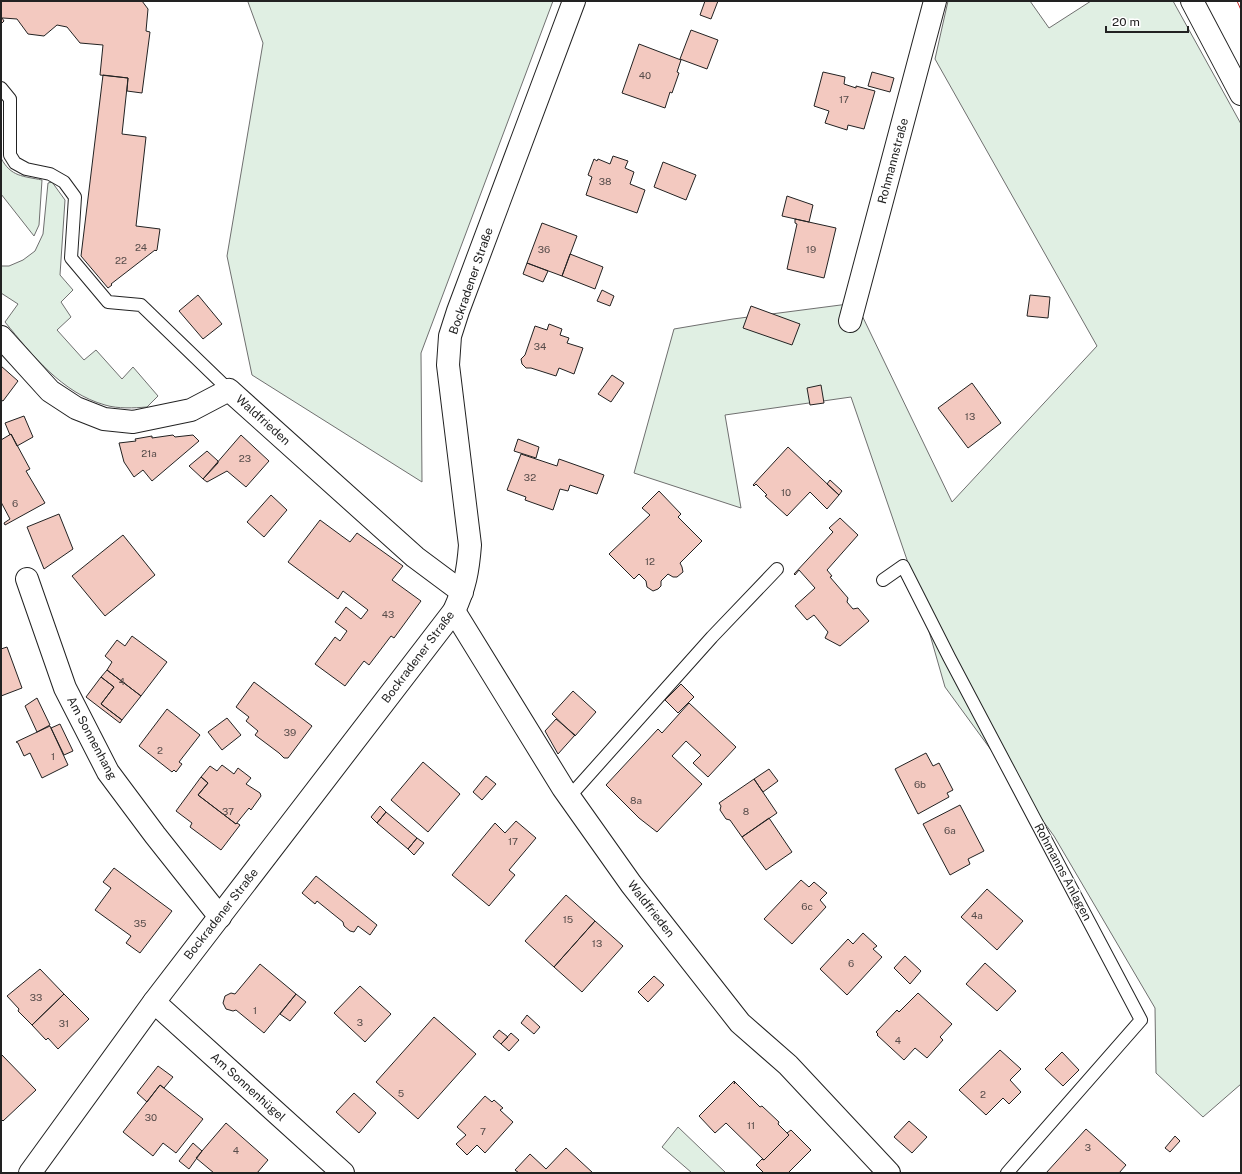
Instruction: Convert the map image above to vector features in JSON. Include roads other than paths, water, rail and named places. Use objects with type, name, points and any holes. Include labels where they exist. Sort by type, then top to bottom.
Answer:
[{"type":"street","name":"Bockradener Straße","points":[[30,1173],[154,1002],[458,602],[468,569],[470,545],[448,365],[450,336],[574,1]]},
{"type":"street","name":"Rohmannstraße","points":[[850,321],[935,1]]},
{"type":"street","points":[[1192,1],[1241,94]]},
{"type":"street","name":"Waldfrieden","points":[[1,337],[50,391],[76,408],[104,420],[133,422],[191,410],[229,390],[415,557],[458,602],[570,796],[631,884],[740,1023],[788,1065],[889,1173]]},
{"type":"street","name":"Am Sonnenhang","points":[[27,579],[65,688],[108,772],[155,835],[220,917]]},
{"type":"street","name":"Am Sonnenhügel","points":[[154,1002],[343,1173]]},
{"type":"lane","points":[[1,88],[10,99],[10,155],[15,163],[26,169],[50,174],[64,182],[75,198],[71,258],[108,302],[141,305],[229,390]]},
{"type":"lane","name":"Rohmanns Anlagen","points":[[883,580],[903,566],[949,657],[1141,1020],[1007,1173]]},
{"type":"lane","points":[[570,796],[707,643],[777,569]]}]
